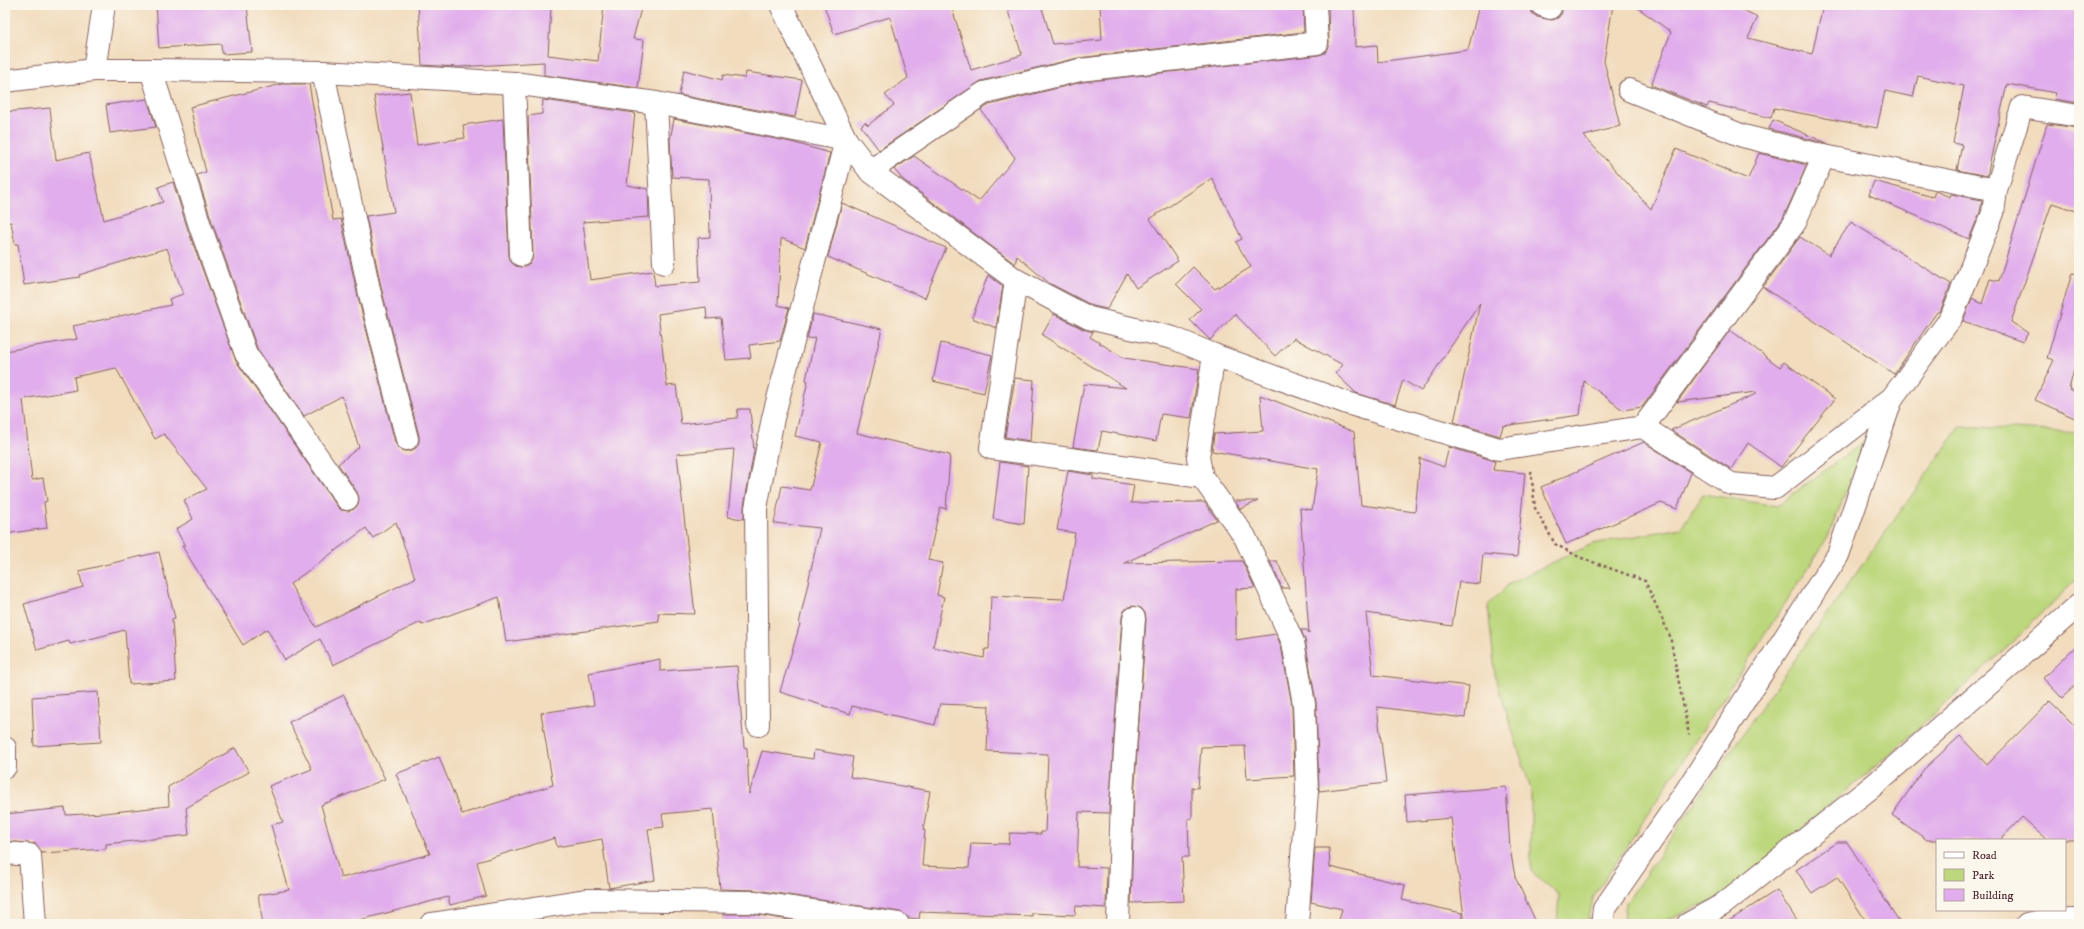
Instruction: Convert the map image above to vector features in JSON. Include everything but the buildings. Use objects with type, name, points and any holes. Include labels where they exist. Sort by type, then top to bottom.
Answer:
[{"type":"street","points":[[94,70],[104,5]]},
{"type":"street","points":[[781,5],[846,140],[870,171],[1016,280],[1089,318],[1173,338],[1214,355],[1347,403],[1499,449],[1643,427],[1732,484],[1775,488],[1892,398],[1951,318],[1993,214],[1996,190],[2022,107],[2079,116]]},
{"type":"street","points":[[870,171],[984,92],[1080,70],[1317,43],[1315,5]]},
{"type":"street","points":[[5,81],[94,70],[151,70],[323,72],[514,83],[656,103],[846,140]]},
{"type":"street","points":[[151,70],[200,226],[246,354],[347,499]]},
{"type":"street","points":[[323,72],[370,294],[407,439]]},
{"type":"street","points":[[514,83],[521,255]]},
{"type":"street","points":[[1629,90],[1743,136],[1824,156],[1996,190]]},
{"type":"street","points":[[656,103],[664,263]]},
{"type":"street","points":[[758,724],[756,508],[772,418],[846,140]]},
{"type":"street","points":[[1643,427],[1794,224],[1824,156]]},
{"type":"street","points":[[1016,280],[991,448],[1202,477]]},
{"type":"street","points":[[1214,355],[1198,456],[1202,477],[1245,537],[1293,642],[1304,704],[1307,791],[1297,924]]},
{"type":"street","points":[[1602,924],[1604,909],[1696,776],[1838,556],[1892,398]]},
{"type":"street","points":[[1688,924],[1722,905],[1874,785],[2079,605]]},
{"type":"street","points":[[1118,924],[1122,795],[1134,618]]},
{"type":"street","points":[[5,748],[5,767]]},
{"type":"street","points":[[5,853],[30,854],[35,924]]},
{"type":"street","points":[[431,924],[586,900],[753,902],[898,924]]},
{"type":"street","points":[[2027,924],[2040,921],[2076,920]]},
{"type":"path","points":[[1528,445],[1535,508],[1554,544],[1579,557],[1645,581],[1670,636],[1696,776]]},
{"type":"green space","points":[[1961,426],[2079,433],[2079,577],[2024,631],[1899,746],[1721,898],[1655,924],[1623,924],[1626,903],[1757,713]]},
{"type":"green space","points":[[1867,439],[1827,539],[1593,898],[1588,924],[1557,924],[1559,895],[1531,871],[1531,790],[1495,675],[1488,605],[1511,582],[1592,544],[1681,528],[1703,494],[1777,506]]}]
